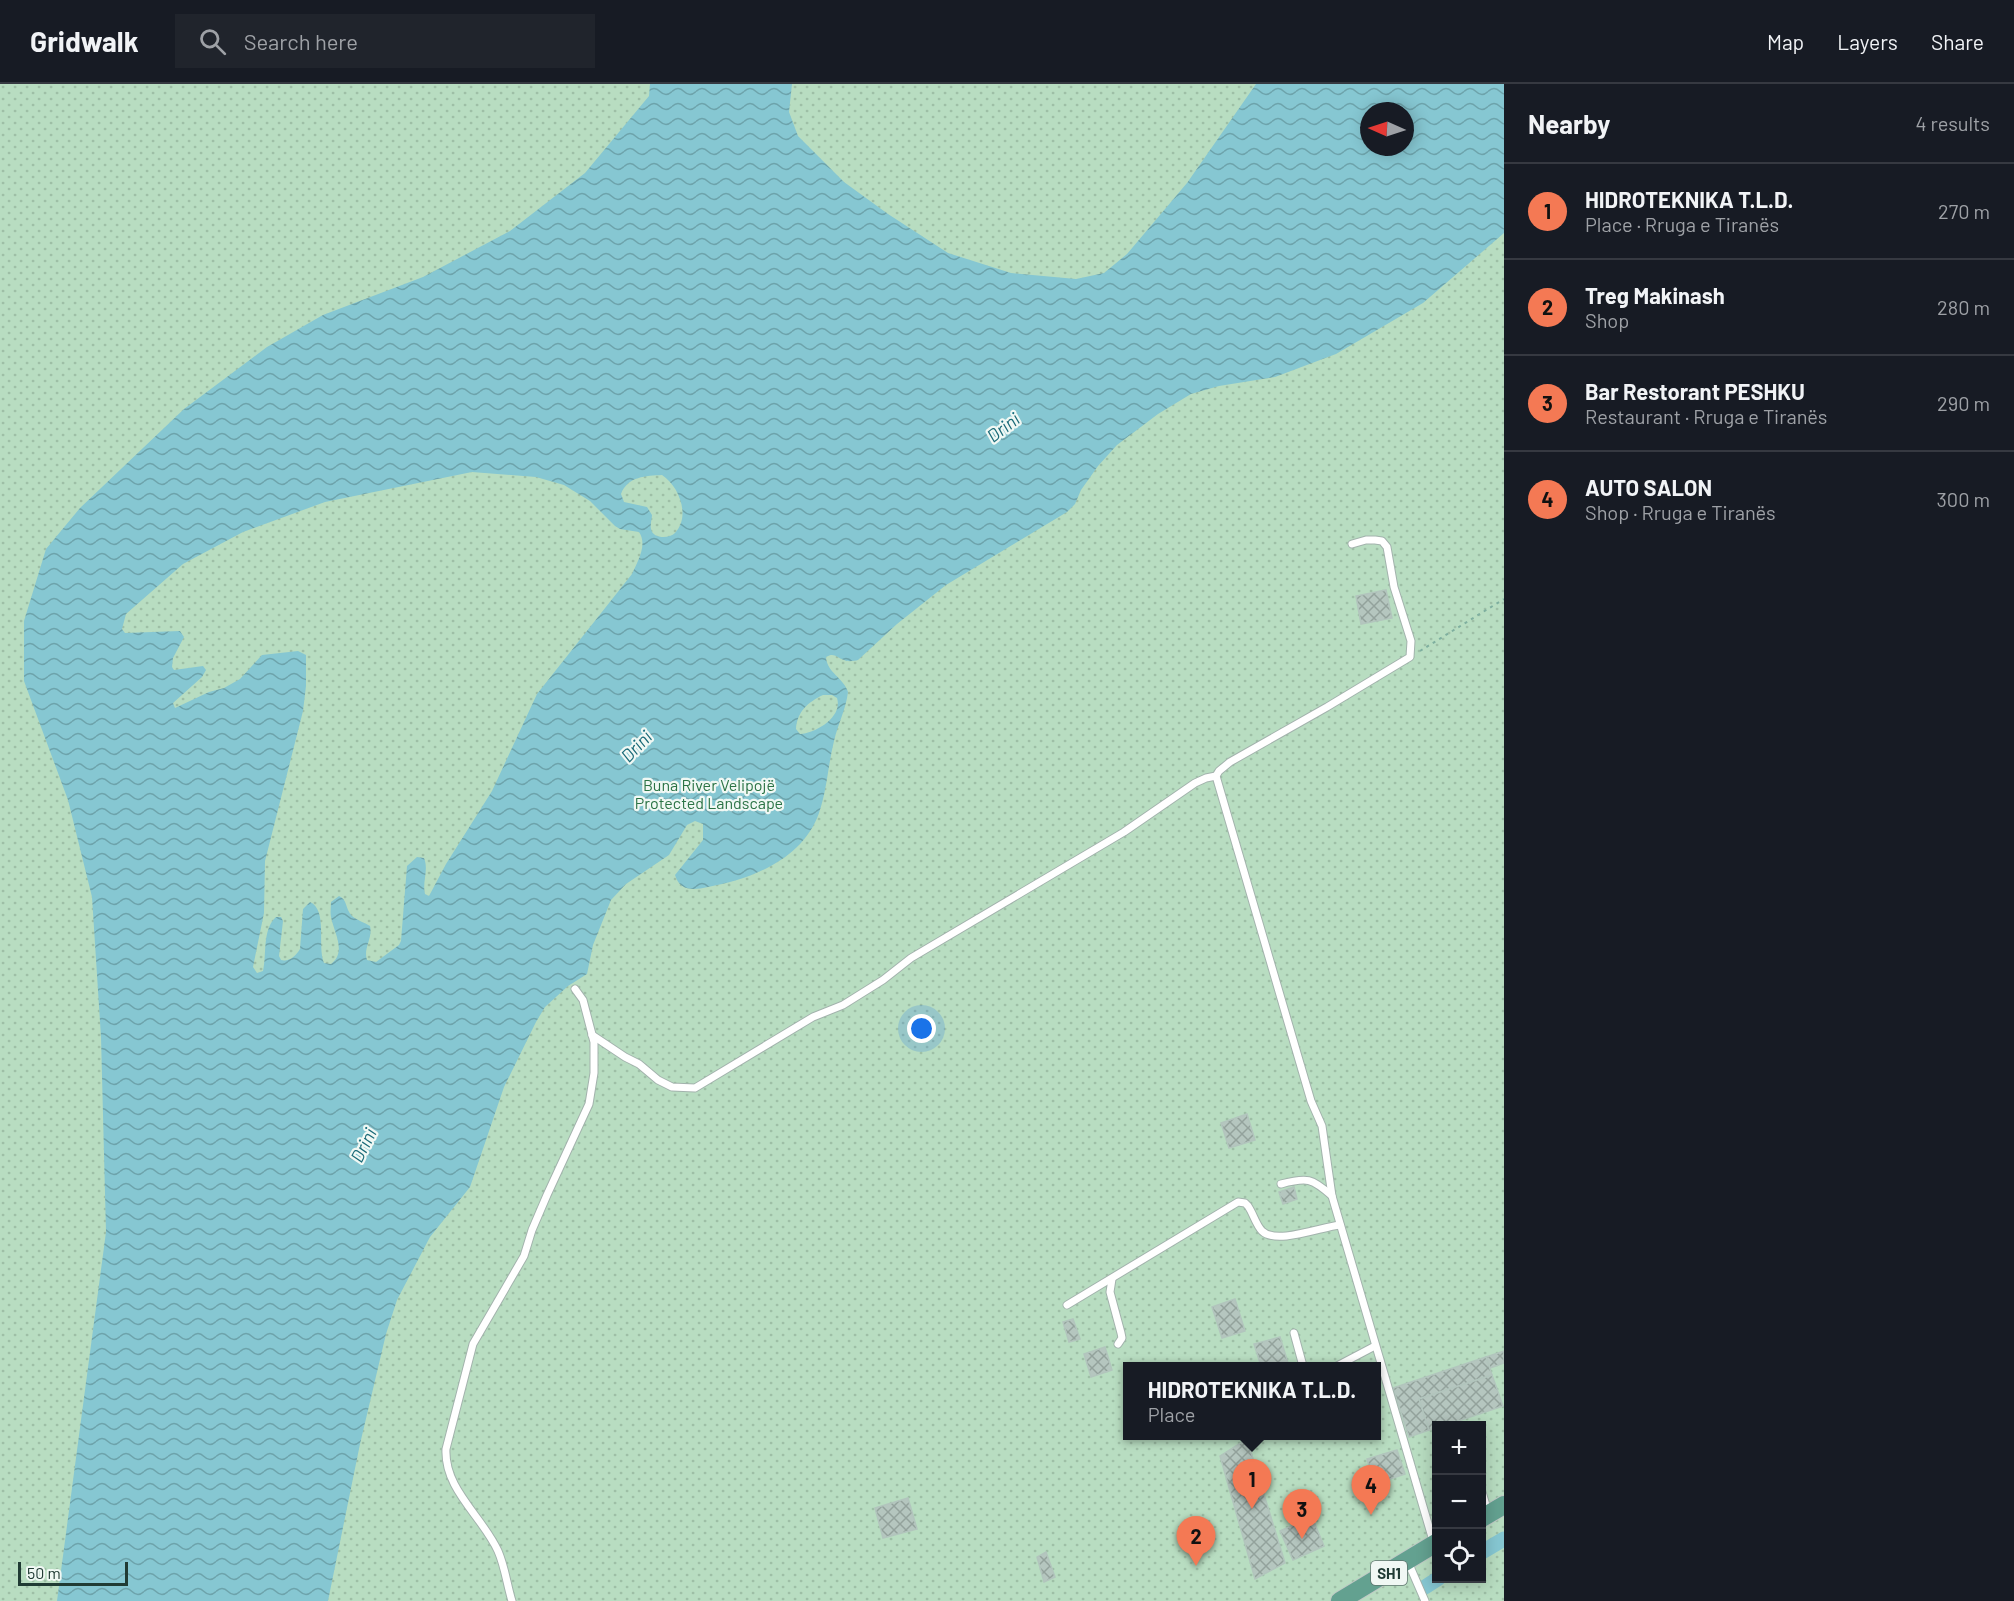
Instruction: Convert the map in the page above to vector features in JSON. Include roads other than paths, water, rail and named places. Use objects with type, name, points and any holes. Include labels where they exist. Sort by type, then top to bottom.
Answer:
[{"type":"main road","name":"SH1","points":[[1340,1601],[1432,1547]]},
{"type":"lane","points":[[592,1035],[639,1064],[658,1080],[672,1087],[695,1088],[813,1017],[843,1005],[883,981],[920,953],[1124,832],[1195,783],[1216,776],[1230,762],[1410,657],[1411,641],[1394,587],[1387,547],[1382,541],[1375,540],[1352,544]]},
{"type":"lane","points":[[1216,776],[1311,1101],[1322,1126],[1332,1196],[1381,1362]]},
{"type":"lane","points":[[512,1601],[499,1553],[451,1480],[446,1466],[446,1449],[473,1344],[524,1256],[547,1195],[589,1104],[595,1055],[583,1000],[575,989]]},
{"type":"lane","points":[[1281,1184],[1295,1180],[1311,1180],[1332,1196]]},
{"type":"lane","points":[[1067,1305],[1238,1202],[1248,1206],[1261,1230],[1270,1235],[1286,1236],[1340,1226]]},
{"type":"lane","points":[[1112,1279],[1110,1292],[1122,1338],[1118,1344]]},
{"type":"lane","points":[[1294,1333],[1302,1362]]},
{"type":"lane","points":[[1345,1362],[1376,1346]]},
{"type":"lane","points":[[1381,1362],[1432,1531]]},
{"type":"lane","points":[[1408,1562],[1424,1599]]},
{"type":"water","name":"Drini","points":[[650,84],[792,84],[789,112],[798,136],[844,182],[888,214],[948,253],[1011,273],[1076,279],[1104,273],[1127,254],[1187,183],[1256,84],[1504,84],[1504,233],[1423,303],[1336,354],[1275,377],[1219,386],[1191,394],[1158,414],[1117,445],[1098,466],[1081,490],[1075,504],[1067,512],[946,585],[897,624],[858,660],[847,661],[833,655],[826,657],[829,667],[846,687],[847,698],[834,741],[819,813],[801,843],[788,855],[742,879],[703,888],[684,887],[677,881],[675,875],[703,840],[703,824],[695,821],[687,825],[669,855],[626,884],[611,900],[593,945],[587,974],[568,986],[545,1007],[536,1022],[504,1087],[470,1187],[430,1237],[397,1300],[386,1334],[360,1444],[328,1601],[57,1601],[106,1232],[101,1037],[92,897],[68,800],[24,681],[24,621],[46,549],[80,508],[184,409],[267,347],[323,315],[423,277],[510,231],[585,173],[649,96]],"holes":[[[472,472],[536,477],[564,485],[590,501],[615,526],[639,532],[642,542],[639,559],[632,574],[537,694],[492,791],[446,864],[429,896],[424,890],[426,867],[424,858],[417,857],[407,866],[399,945],[376,962],[367,960],[370,926],[352,916],[344,900],[339,896],[331,902],[331,917],[339,948],[336,959],[331,964],[324,963],[319,913],[310,902],[303,909],[298,952],[289,959],[281,960],[279,956],[283,921],[281,917],[276,917],[267,935],[263,971],[257,973],[253,967],[264,913],[265,861],[303,711],[306,655],[298,651],[262,655],[240,679],[175,708],[173,703],[202,677],[206,670],[203,666],[174,670],[173,658],[184,637],[180,631],[125,633],[122,629],[126,614],[183,564],[243,532],[325,502]],[[662,475],[678,494],[682,510],[680,526],[675,533],[665,537],[652,532],[652,515],[647,507],[624,502],[621,494],[633,480]],[[823,695],[832,695],[837,698],[836,712],[827,723],[813,731],[800,734],[796,729],[804,708]]]},
{"type":"waterway","points":[[1486,1550],[1504,1539]]},
{"type":"waterway","points":[[1425,1587],[1432,1582]]},
{"type":"place","name":"HIDROTEKNIKA T.L.D.","points":[[1252,1509]]},
{"type":"place","name":"AUTO SALON","points":[[1371,1515]]},
{"type":"place","name":"Bar Restorant PESHKU","points":[[1302,1539]]},
{"type":"place","name":"Treg Makinash","points":[[1196,1566]]},
{"type":"park label","name":"Buna River Velipojë Protected Landscape","points":[[709,793]]}]
